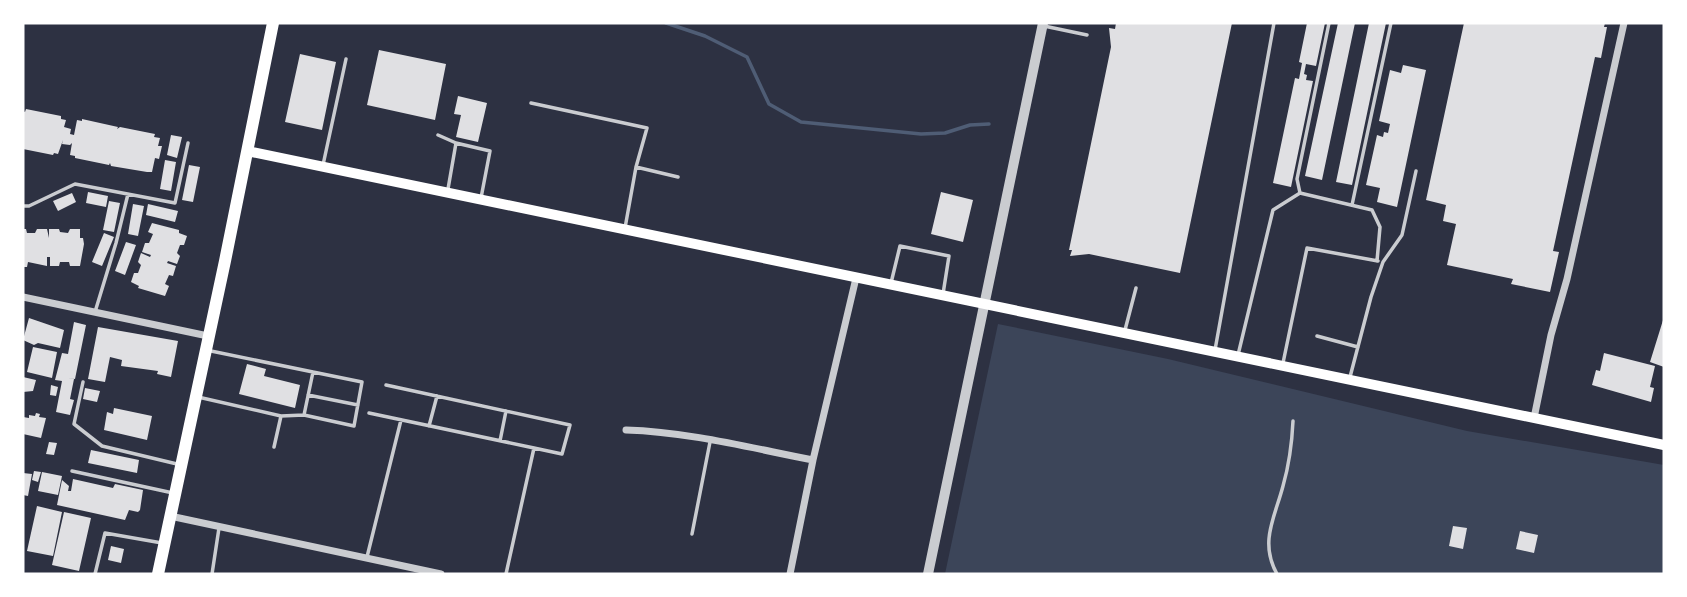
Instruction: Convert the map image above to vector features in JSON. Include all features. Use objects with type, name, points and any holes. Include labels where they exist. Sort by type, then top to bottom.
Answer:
[{"type":"main road","points":[[158,574],[273,23]]},
{"type":"main road","points":[[247,151],[1664,445]]},
{"type":"street","points":[[1534,418],[1624,23]]},
{"type":"street","points":[[928,574],[1043,24]]},
{"type":"street","points":[[790,574],[813,460],[856,278]]},
{"type":"street","points":[[23,297],[208,336]]},
{"type":"street","points":[[626,430],[654,430],[711,439],[813,460]]},
{"type":"street","points":[[170,516],[441,574]]},
{"type":"lane","points":[[1215,350],[1274,23]]},
{"type":"lane","points":[[1300,193],[1297,178],[1329,23]]},
{"type":"lane","points":[[1352,205],[1391,23]]},
{"type":"lane","points":[[1043,24],[1087,35]]},
{"type":"lane","points":[[323,167],[346,59]]},
{"type":"lane","points":[[531,103],[647,128],[636,167],[624,230]]},
{"type":"lane","points":[[438,135],[489,152],[481,200]]},
{"type":"lane","points":[[23,206],[29,206],[75,184],[175,203],[188,143]]},
{"type":"lane","points":[[448,193],[456,143]]},
{"type":"lane","points":[[636,167],[678,177]]},
{"type":"lane","points":[[1350,380],[1383,262],[1402,235],[1416,171]]},
{"type":"lane","points":[[1238,355],[1272,210],[1300,193],[1372,210],[1380,227],[1377,261]]},
{"type":"lane","points":[[95,312],[128,194]]},
{"type":"lane","points":[[891,285],[900,246],[949,256],[943,296]]},
{"type":"lane","points":[[1283,366],[1307,248],[1383,262]]},
{"type":"lane","points":[[1125,333],[1136,288]]},
{"type":"lane","points":[[1317,336],[1358,347]]},
{"type":"lane","points":[[195,397],[281,416],[303,415],[354,426],[362,382],[205,350]]},
{"type":"lane","points":[[303,415],[313,372]]},
{"type":"lane","points":[[83,383],[74,424],[102,446],[181,465]]},
{"type":"lane","points":[[369,413],[562,454],[570,425],[386,385]]},
{"type":"lane","points":[[308,395],[358,405]]},
{"type":"lane","points":[[429,426],[437,396]]},
{"type":"lane","points":[[500,441],[506,411]]},
{"type":"lane","points":[[274,447],[281,416]]},
{"type":"lane","points":[[367,558],[401,420]]},
{"type":"lane","points":[[1276,574],[1267,551],[1267,535],[1289,463],[1293,421]]},
{"type":"lane","points":[[692,534],[711,439]]},
{"type":"lane","points":[[506,574],[534,448]]},
{"type":"lane","points":[[72,471],[175,494]]},
{"type":"lane","points":[[212,574],[219,526]]},
{"type":"lane","points":[[95,574],[105,533],[164,543]]},
{"type":"shaded area","points":[[998,324],[1168,359],[1467,431],[1664,465],[1664,574],[945,574]]},
{"type":"building","points":[[1116,23],[1232,23],[1180,273],[1089,254],[1070,256],[1072,250],[1069,250],[1111,47],[1109,28],[1115,29]]},
{"type":"building","points":[[1307,23],[1325,23],[1316,66],[1306,64],[1306,80],[1313,81],[1291,187],[1273,183],[1295,78],[1299,79],[1302,63],[1299,62]]},
{"type":"building","points":[[1338,23],[1355,23],[1322,180],[1305,176]]},
{"type":"building","points":[[1369,23],[1386,23],[1352,185],[1336,182]]},
{"type":"building","points":[[1464,23],[1605,23],[1604,27],[1607,27],[1601,58],[1595,57],[1553,251],[1559,252],[1550,292],[1511,284],[1513,279],[1447,265],[1456,224],[1443,221],[1446,205],[1426,200]]},
{"type":"building","points":[[379,50],[446,64],[435,120],[367,105]]},
{"type":"building","points":[[300,54],[336,62],[322,130],[285,122]]},
{"type":"building","points":[[1403,65],[1426,70],[1397,207],[1377,202],[1380,188],[1366,185],[1377,135],[1383,137],[1384,132],[1388,133],[1390,124],[1379,121],[1390,70],[1401,73]]},
{"type":"building","points":[[458,96],[487,103],[478,142],[456,137],[461,115],[454,114]]},
{"type":"building","points":[[26,109],[61,116],[61,119],[66,120],[64,127],[71,129],[70,134],[74,135],[77,120],[82,119],[118,127],[117,129],[120,127],[155,134],[154,137],[160,138],[158,146],[162,146],[159,159],[155,158],[152,172],[147,172],[75,158],[70,155],[72,143],[62,144],[63,140],[58,154],[23,149],[23,111]]},
{"type":"building","points":[[171,135],[182,137],[177,158],[167,155]]},
{"type":"building","points":[[165,160],[176,162],[171,191],[160,189]]},
{"type":"building","points":[[189,165],[200,167],[193,202],[182,200]]},
{"type":"building","points":[[88,192],[108,196],[106,207],[86,203]]},
{"type":"building","points":[[941,192],[973,200],[963,242],[931,234]]},
{"type":"building","points":[[72,193],[76,202],[58,211],[53,201]]},
{"type":"building","points":[[109,201],[120,203],[114,232],[103,230]]},
{"type":"building","points":[[133,204],[144,206],[138,236],[128,234]]},
{"type":"building","points":[[148,204],[178,211],[175,222],[146,215]]},
{"type":"building","points":[[152,223],[179,230],[179,233],[187,236],[177,253],[180,256],[177,264],[167,263],[176,266],[173,276],[169,275],[165,284],[169,286],[165,296],[138,288],[139,286],[131,282],[141,265],[138,262],[141,253],[150,257],[151,255],[142,252],[145,243],[149,243],[153,234],[148,232]]},
{"type":"building","points":[[23,229],[26,229],[27,233],[35,233],[37,229],[47,229],[49,238],[49,229],[68,233],[70,229],[80,229],[80,238],[83,238],[84,244],[80,266],[60,262],[59,266],[50,266],[50,257],[47,257],[47,266],[28,262],[27,267],[23,267]]},
{"type":"building","points":[[104,233],[114,237],[102,266],[92,262]]},
{"type":"building","points":[[126,242],[136,245],[125,275],[115,271]]},
{"type":"building","points":[[1664,317],[1664,367],[1650,362]]},
{"type":"building","points":[[29,318],[64,330],[60,348],[38,343],[34,345],[23,340]]},
{"type":"building","points":[[74,322],[86,325],[75,379],[67,378],[74,379],[70,399],[74,400],[70,415],[56,412],[62,381],[55,380],[62,353],[68,354]]},
{"type":"building","points":[[98,327],[178,341],[171,377],[157,374],[158,371],[121,366],[122,360],[110,357],[105,382],[88,379]]},
{"type":"building","points":[[33,347],[57,352],[52,378],[27,372]]},
{"type":"building","points":[[1604,353],[1655,366],[1650,387],[1654,388],[1651,402],[1592,385],[1596,370],[1600,371]]},
{"type":"building","points":[[247,364],[266,369],[264,376],[300,385],[295,408],[239,394]]},
{"type":"building","points":[[23,377],[36,380],[33,391],[23,392]]},
{"type":"building","points":[[51,385],[58,387],[56,396],[50,395]]},
{"type":"building","points":[[85,388],[100,391],[97,402],[83,399]]},
{"type":"building","points":[[114,408],[152,416],[147,440],[104,430],[107,412],[113,414]]},
{"type":"building","points":[[36,413],[40,414],[39,417],[46,418],[41,438],[23,434],[23,417],[29,418],[29,415],[35,416]]},
{"type":"building","points":[[49,442],[57,443],[54,455],[46,454]]},
{"type":"building","points":[[91,450],[139,460],[137,473],[88,463]]},
{"type":"building","points":[[34,471],[41,472],[38,482],[32,480]]},
{"type":"building","points":[[42,472],[62,476],[58,495],[38,491]]},
{"type":"building","points":[[23,473],[32,474],[28,496],[23,495]]},
{"type":"building","points":[[73,479],[113,488],[115,484],[143,490],[140,510],[129,510],[125,520],[57,505],[62,480],[69,486],[68,491],[71,491]]},
{"type":"building","points":[[37,506],[62,512],[53,556],[27,551]]},
{"type":"building","points":[[64,512],[91,518],[79,571],[52,565]]},
{"type":"building","points":[[1453,526],[1467,528],[1463,549],[1449,546]]},
{"type":"building","points":[[1520,531],[1538,535],[1534,553],[1516,549]]},
{"type":"building","points":[[111,546],[124,549],[121,563],[108,560]]},
{"type":"waterway","points":[[666,23],[705,36],[747,57],[769,104],[801,122],[921,134],[945,133],[970,125],[989,124]]}]
